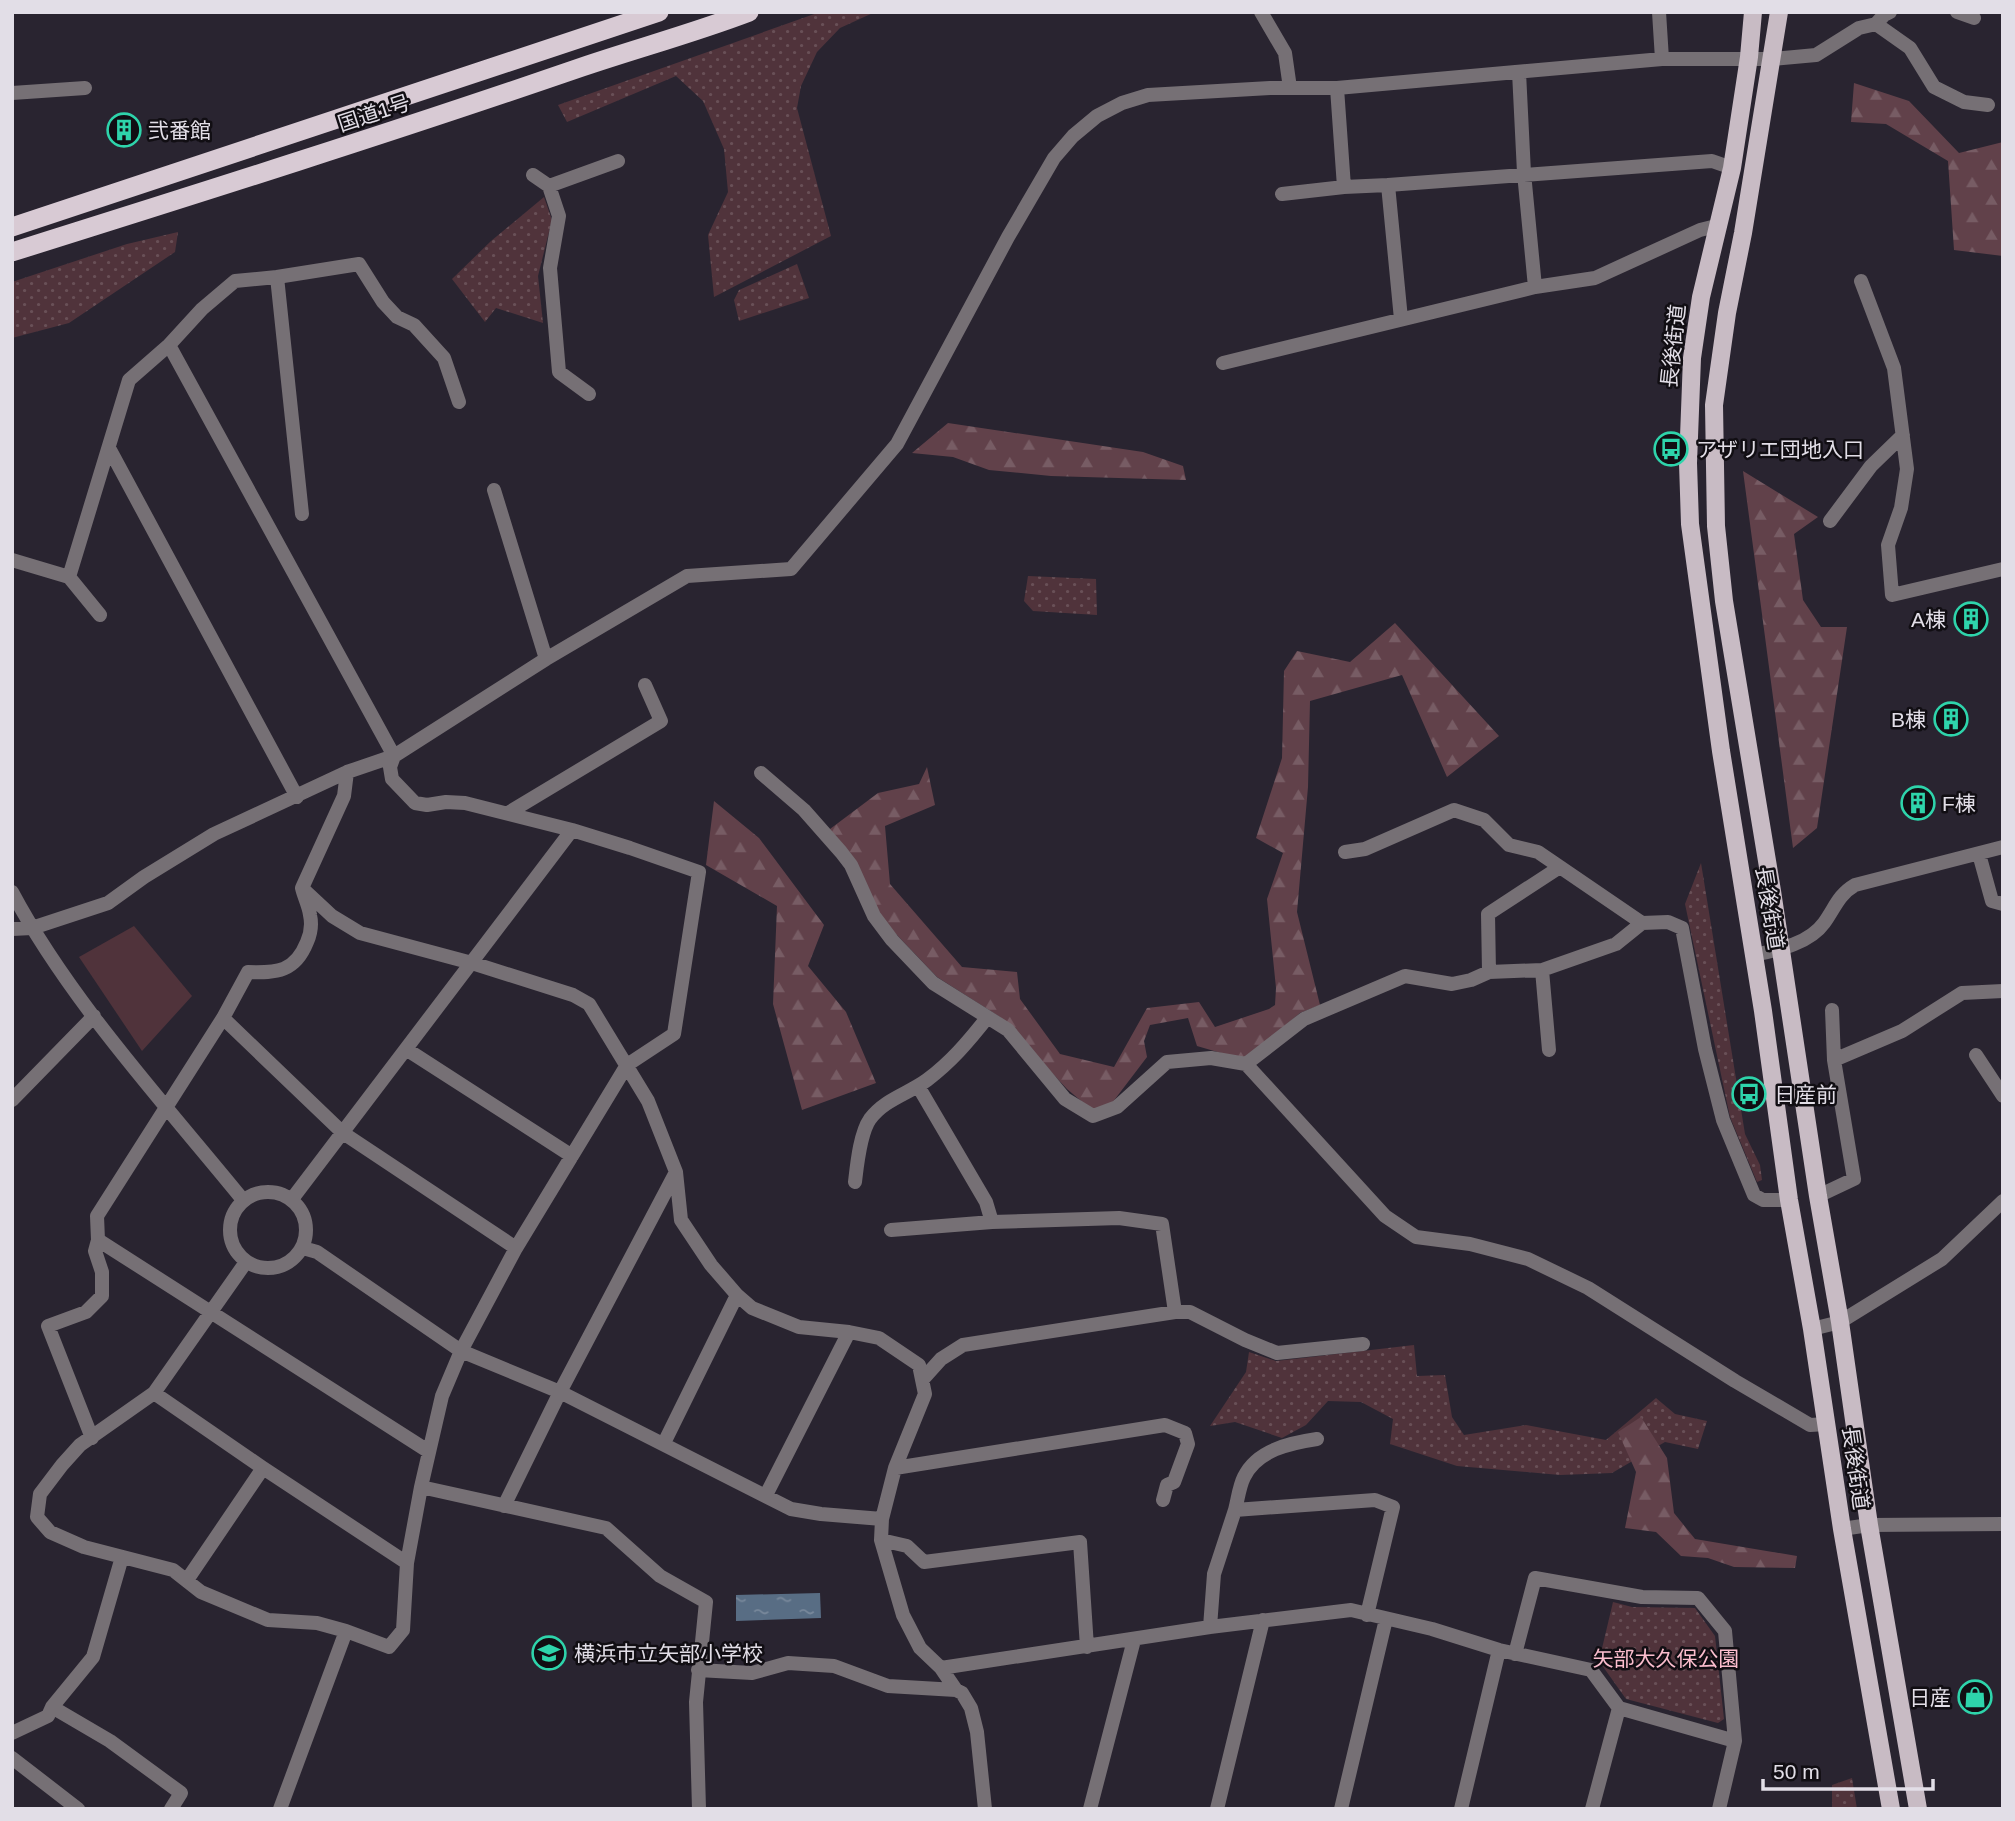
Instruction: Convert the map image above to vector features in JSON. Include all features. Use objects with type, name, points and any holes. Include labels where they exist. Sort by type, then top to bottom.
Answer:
[{"type":"highway","name":"国道1号","points":[[12,227],[659,12]]},
{"type":"highway","name":"国道1号","points":[[12,252],[387,134],[749,12]]},
{"type":"main road","name":"長後街道","points":[[1753,12],[1732,168],[1701,298],[1692,358],[1689,500],[1699,596],[1721,751],[1789,1200],[1891,1809]]},
{"type":"main road","name":"長後街道","points":[[1779,12],[1727,313],[1714,405],[1716,526],[1724,601],[1840,1322],[1869,1525],[1918,1809]]},
{"type":"street","points":[[1261,12],[1285,53],[1290,89]]},
{"type":"street","points":[[1659,12],[1662,58]]},
{"type":"street","points":[[12,929],[32,928],[108,903],[144,877],[214,834],[347,772],[394,756],[546,659],[687,576],[791,569],[897,444],[1008,237],[1054,158],[1073,136],[1097,116],[1122,103],[1148,95],[1337,88],[1662,58],[1773,59],[1816,55],[1859,28],[1876,24],[1890,12]]},
{"type":"street","points":[[1957,12],[1973,18]]},
{"type":"street","points":[[1876,24],[1910,48],[1934,87],[1964,102],[1988,105]]},
{"type":"street","points":[[1519,72],[1524,173],[1535,287]]},
{"type":"street","points":[[12,93],[85,88]]},
{"type":"street","points":[[1337,88],[1344,187]]},
{"type":"street","points":[[1282,194],[1712,160],[1732,168]]},
{"type":"street","points":[[549,186],[618,161]]},
{"type":"street","points":[[533,175],[549,186],[559,216],[550,268],[559,372],[589,394]]},
{"type":"street","points":[[1388,185],[1401,319]]},
{"type":"street","points":[[1223,363],[1535,287],[1595,278],[1700,230],[1720,225]]},
{"type":"street","points":[[69,577],[129,380],[235,281],[359,264],[383,302],[397,317],[414,325],[444,358],[459,402]]},
{"type":"street","points":[[277,277],[302,514]]},
{"type":"street","points":[[1861,281],[1894,368],[1907,469],[1901,508],[1888,545],[1892,595],[2003,569]]},
{"type":"street","points":[[169,345],[394,756],[390,767],[392,779],[415,803],[465,803],[508,813],[631,848],[699,872],[674,1034],[627,1065],[516,1248],[461,1350],[442,1396],[407,1563],[403,1630],[389,1647],[317,1623],[268,1620],[201,1592],[173,1570],[84,1547],[50,1532],[37,1517],[40,1494],[80,1445],[154,1393],[246,1262]]},
{"type":"street","points":[[1830,521],[1871,466],[1903,435]]},
{"type":"street","points":[[109,448],[297,797]]},
{"type":"street","points":[[494,490],[546,659]]},
{"type":"street","points":[[12,560],[69,577],[100,615]]},
{"type":"street","points":[[508,813],[661,721],[645,685]]},
{"type":"street","points":[[92,1438],[48,1326],[86,1312],[102,1296],[102,1272],[95,1251],[98,1240],[97,1216],[223,1018],[248,972],[271,973],[287,968],[302,955],[311,932],[311,916],[302,888],[344,796],[347,772]]},
{"type":"street","points":[[761,773],[804,810],[841,852],[851,865],[874,916],[892,940],[933,983],[1008,1031],[1065,1099],[1093,1116],[1117,1107],[1167,1062],[1211,1058],[1245,1064],[1385,1216],[1416,1237],[1470,1244],[1528,1259],[1588,1288],[1810,1425],[1826,1423]]},
{"type":"street","points":[[1345,852],[1365,849],[1454,810],[1484,820],[1509,845],[1538,852],[1642,923]]},
{"type":"street","points":[[292,1199],[572,830]]},
{"type":"street","points":[[1754,955],[1781,950],[1813,934],[1824,923],[1836,900],[1855,885],[2003,847]]},
{"type":"street","points":[[1979,854],[1992,901],[2003,904]]},
{"type":"street","points":[[1489,972],[1488,914],[1560,867]]},
{"type":"street","points":[[302,888],[332,916],[360,933],[472,963],[573,995],[589,1004],[648,1101],[676,1172],[681,1220],[711,1265],[737,1295],[752,1308],[799,1327],[879,1338],[919,1365],[925,1394],[895,1468],[882,1519],[881,1540],[903,1615],[920,1648],[941,1668],[956,1690]]},
{"type":"street","points":[[12,892],[32,928],[94,1016],[243,1200]]},
{"type":"street","points":[[1245,1064],[1304,1019],[1405,976],[1452,984],[1489,972],[1542,970],[1615,944],[1642,923],[1668,922],[1682,929],[1704,1049],[1723,1120],[1754,1195],[1763,1200],[1789,1200]]},
{"type":"street","points":[[1542,970],[1549,1050]]},
{"type":"street","points":[[1834,1060],[1902,1031],[1962,993],[2003,991]]},
{"type":"street","points":[[1818,1196],[1854,1179],[1834,1060],[1832,1010]]},
{"type":"street","points":[[12,1100],[94,1016]]},
{"type":"street","points":[[223,1018],[343,1133],[516,1248]]},
{"type":"street","points":[[855,1182],[858,1155],[869,1121],[891,1099],[918,1086],[957,1056],[987,1018]]},
{"type":"street","points":[[406,1049],[572,1156]]},
{"type":"street","points":[[1976,1055],[2003,1096]]},
{"type":"street","points":[[918,1086],[986,1202],[992,1222]]},
{"type":"street","points":[[504,1506],[560,1392],[676,1172]]},
{"type":"street","points":[[267,1192],[292,1199],[306,1222],[307,1235],[303,1248],[295,1258],[284,1266],[271,1269],[258,1268],[246,1262],[232,1244],[229,1232],[231,1220],[243,1200],[267,1192]]},
{"type":"street","points":[[1812,1329],[1840,1322],[1942,1259],[2003,1201]]},
{"type":"street","points":[[891,1230],[992,1222],[1119,1217],[1162,1224],[1175,1312]]},
{"type":"street","points":[[98,1240],[429,1451]]},
{"type":"street","points":[[303,1248],[317,1252],[461,1350],[560,1392],[791,1509],[882,1519]]},
{"type":"street","points":[[664,1443],[737,1295]]},
{"type":"street","points":[[923,1379],[942,1359],[962,1345],[1175,1312],[1190,1311],[1277,1353],[1363,1344]]},
{"type":"street","points":[[766,1495],[849,1332]]},
{"type":"street","points":[[154,1393],[407,1563]]},
{"type":"street","points":[[895,1468],[1165,1425],[1185,1433],[1188,1444],[1174,1482],[1167,1485],[1163,1500]]},
{"type":"street","points":[[1210,1627],[1214,1574],[1243,1478],[1252,1463],[1285,1444],[1317,1439]]},
{"type":"street","points":[[187,1580],[263,1468]]},
{"type":"street","points":[[421,1488],[606,1528],[660,1576],[706,1602],[696,1702],[699,1809]]},
{"type":"street","points":[[1235,1510],[1375,1500],[1393,1507],[1367,1615]]},
{"type":"street","points":[[1842,1529],[1869,1525],[2003,1524]]},
{"type":"street","points":[[881,1540],[906,1546],[924,1562],[1080,1542],[1087,1647]]},
{"type":"street","points":[[12,1733],[48,1716],[52,1707],[93,1657],[122,1557]]},
{"type":"street","points":[[1515,1654],[1535,1578],[1642,1597],[1698,1598],[1726,1631],[1735,1741],[1719,1809]]},
{"type":"street","points":[[941,1668],[1263,1619],[1351,1610],[1432,1629],[1499,1650],[1591,1670],[1619,1708],[1735,1741]]},
{"type":"street","points":[[1217,1809],[1263,1619]]},
{"type":"street","points":[[1341,1809],[1386,1619]]},
{"type":"street","points":[[280,1809],[346,1631]]},
{"type":"street","points":[[1090,1809],[1134,1640]]},
{"type":"street","points":[[1461,1809],[1499,1650]]},
{"type":"street","points":[[698,1670],[752,1673],[788,1663],[834,1666],[888,1686],[956,1690],[962,1693],[971,1708],[977,1732],[985,1809]]},
{"type":"street","points":[[52,1707],[110,1741],[181,1793],[171,1809]]},
{"type":"street","points":[[1592,1809],[1619,1708]]},
{"type":"street","points":[[12,1758],[78,1809]]},
{"type":"green space","points":[[820,12],[875,12],[840,28],[817,52],[801,86],[797,108],[831,236],[714,297],[708,235],[728,192],[724,149],[703,101],[676,76],[567,122],[558,105]]},
{"type":"green space","points":[[1854,83],[1909,101],[1959,153],[2003,142],[2003,256],[1954,250],[1948,161],[1886,124],[1851,122]]},
{"type":"green space","points":[[544,197],[552,220],[538,276],[543,323],[496,308],[485,322],[452,279],[491,241]]},
{"type":"green space","points":[[178,232],[175,252],[69,323],[12,338],[12,282],[127,244]]},
{"type":"green space","points":[[797,264],[809,298],[739,321],[734,300],[739,290]]},
{"type":"green space","points":[[948,423],[1143,452],[1183,466],[1186,480],[1051,476],[989,470],[953,457],[912,453]]},
{"type":"green space","points":[[1743,471],[1818,517],[1794,534],[1803,600],[1821,627],[1847,627],[1817,828],[1793,848]]},
{"type":"green space","points":[[1028,576],[1096,579],[1097,615],[1033,611],[1024,601]]},
{"type":"green space","points":[[1395,623],[1499,736],[1447,777],[1402,675],[1310,701],[1308,787],[1297,912],[1320,1005],[1300,1013],[1245,1060],[1197,1046],[1188,1018],[1150,1025],[1144,1041],[1147,1057],[1112,1103],[1093,1111],[1067,1089],[1000,1017],[937,977],[875,912],[826,832],[878,793],[919,784],[927,767],[935,805],[885,826],[890,884],[962,967],[1017,972],[1020,999],[1060,1054],[1114,1067],[1147,1008],[1199,1002],[1215,1027],[1275,1005],[1276,988],[1267,899],[1283,853],[1256,838],[1282,758],[1284,671],[1297,651],[1350,662]]},
{"type":"green space","points":[[714,801],[759,838],[824,925],[808,966],[846,1012],[876,1083],[802,1110],[773,1004],[777,906],[706,865]]},
{"type":"green space","points":[[1701,863],[1745,1134],[1760,1165],[1762,1180],[1757,1182],[1730,1117],[1685,904]]},
{"type":"green space","points":[[134,926],[192,996],[142,1051],[79,957]]},
{"type":"green space","points":[[1414,1345],[1417,1376],[1445,1375],[1452,1417],[1464,1435],[1526,1425],[1606,1440],[1656,1398],[1675,1414],[1707,1421],[1698,1449],[1665,1442],[1612,1473],[1560,1475],[1457,1466],[1390,1444],[1393,1419],[1361,1402],[1328,1401],[1306,1425],[1282,1438],[1235,1422],[1210,1426],[1246,1372],[1249,1352],[1276,1361]]},
{"type":"green space","points":[[1641,1417],[1667,1458],[1674,1513],[1695,1539],[1797,1556],[1795,1568],[1734,1567],[1708,1558],[1681,1556],[1656,1532],[1625,1528],[1636,1472],[1618,1432]]},
{"type":"green space","name":"矢部大久保公園","points":[[1613,1602],[1632,1607],[1695,1608],[1715,1636],[1724,1719],[1718,1723],[1626,1699],[1599,1661]]},
{"type":"green space","points":[[1852,1778],[1857,1809],[1832,1809],[1832,1785]]},
{"type":"water","points":[[820,1593],[821,1618],[736,1621],[736,1595]]},
{"type":"place","name":"弐番館","points":[[124,130]]},
{"type":"place","name":"アザリエ団地入口","points":[[1671,449]]},
{"type":"place","name":"A棟","points":[[1971,619]]},
{"type":"place","name":"B棟","points":[[1951,719]]},
{"type":"place","name":"F棟","points":[[1918,803]]},
{"type":"place","name":"日産前","points":[[1749,1094]]},
{"type":"place","name":"横浜市立矢部小学校","points":[[549,1653]]},
{"type":"place","name":"日産","points":[[1975,1697]]}]
